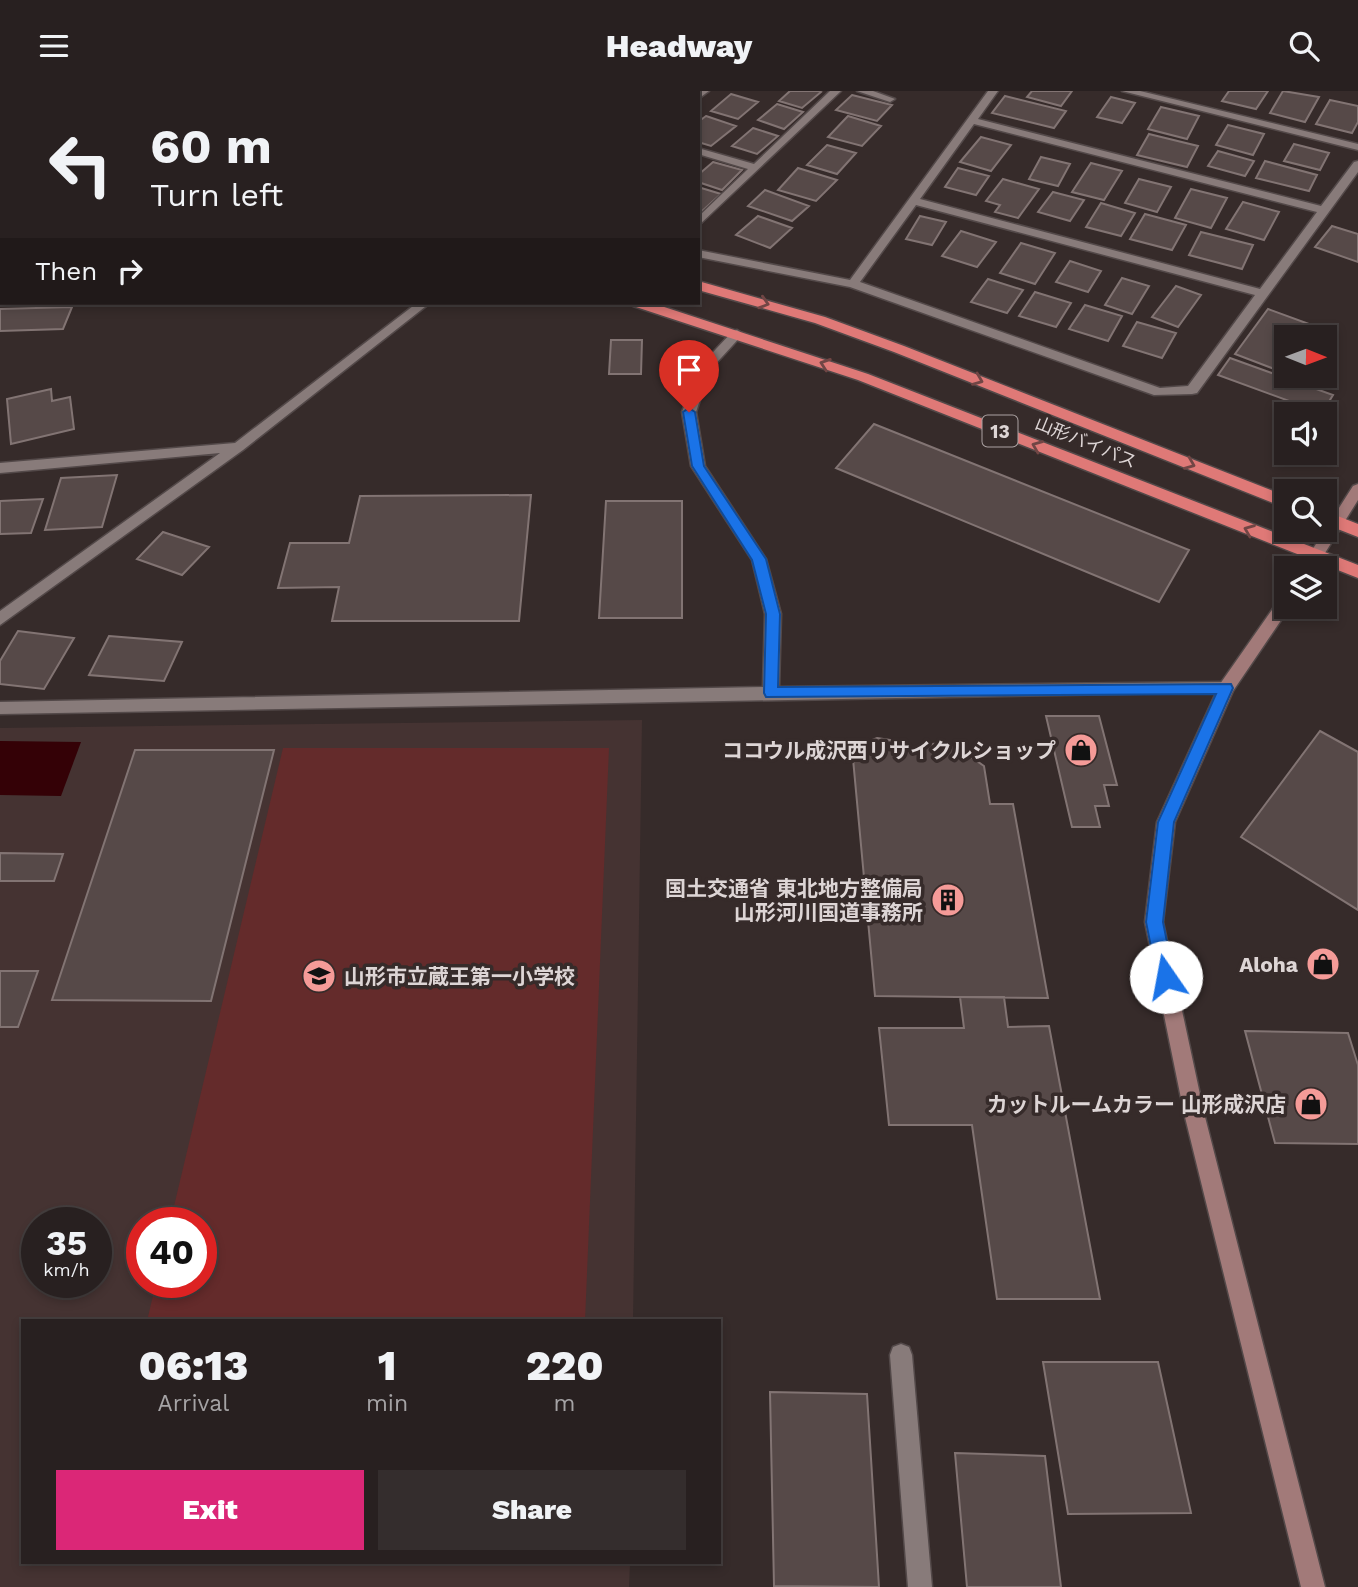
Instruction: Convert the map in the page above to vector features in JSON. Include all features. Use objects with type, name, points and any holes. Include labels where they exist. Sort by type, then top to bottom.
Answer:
[{"type":"highway","name":"山形バイパス","points":[[700,286],[820,320],[888,345],[1274,497]]},
{"type":"highway","name":"山形バイパス","points":[[644,305],[863,377],[1296,556]]},
{"type":"highway","points":[[1337,522],[1358,531]]},
{"type":"highway","name":"山形バイパス","points":[[1337,568],[1358,572]]},
{"type":"street","points":[[1337,512],[1358,489]]},
{"type":"street","points":[[1274,618],[1226,688],[1166,822],[1154,922],[1194,1113],[1313,1587]]},
{"type":"lane","points":[[700,221],[836,91]]},
{"type":"lane","points":[[862,91],[890,99]]},
{"type":"lane","points":[[853,284],[993,91]]},
{"type":"lane","points":[[1127,91],[1358,147]]},
{"type":"lane","points":[[973,121],[1324,210]]},
{"type":"lane","points":[[700,152],[756,167]]},
{"type":"lane","points":[[700,253],[853,284],[1159,392],[1192,390],[1358,164]]},
{"type":"lane","points":[[912,200],[1261,293]]},
{"type":"lane","points":[[0,619],[238,447],[421,305]]},
{"type":"lane","points":[[737,334],[704,368],[689,412],[698,466],[759,559],[773,614],[771,693]]},
{"type":"lane","points":[[0,468],[238,447]]},
{"type":"lane","points":[[0,708],[771,693],[1226,688]]},
{"type":"lane","points":[[901,1355],[920,1587]]},
{"type":"shaded area","name":"山形市立蔵王第一小学校","points":[[642,720],[633,1319],[21,1319],[21,1564],[630,1564],[629,1587],[0,1587],[0,728]]},
{"type":"shaded area","points":[[0,741],[81,742],[61,796],[0,795]]},
{"type":"shaded area","points":[[283,748],[609,748],[585,1319],[147,1319],[152,1298],[217,1298],[217,1207],[174,1207]]},
{"type":"building","points":[[790,91],[821,92],[802,108],[779,101]]},
{"type":"building","points":[[1032,91],[1072,91],[1061,106],[1027,97]]},
{"type":"building","points":[[1229,91],[1268,91],[1256,109],[1222,101]]},
{"type":"building","points":[[1283,91],[1319,97],[1305,122],[1270,113]]},
{"type":"building","points":[[731,94],[758,102],[738,119],[711,111]]},
{"type":"building","points":[[852,95],[892,105],[877,121],[836,110]]},
{"type":"building","points":[[1005,96],[1066,111],[1054,128],[992,113]]},
{"type":"building","points":[[1111,97],[1135,103],[1122,123],[1097,117]]},
{"type":"building","points":[[1330,100],[1358,106],[1358,122],[1352,133],[1316,124]]},
{"type":"building","points":[[777,104],[803,112],[784,129],[758,120]]},
{"type":"building","points":[[1161,107],[1199,116],[1187,139],[1148,129]]},
{"type":"building","points":[[706,116],[736,126],[711,146],[700,143],[700,120]]},
{"type":"building","points":[[848,116],[881,126],[862,146],[828,137]]},
{"type":"building","points":[[1228,125],[1264,134],[1253,155],[1216,145]]},
{"type":"building","points":[[753,128],[778,136],[757,154],[732,146]]},
{"type":"building","points":[[1149,134],[1198,146],[1187,167],[1137,155]]},
{"type":"building","points":[[981,137],[1011,145],[991,171],[960,162]]},
{"type":"building","points":[[1294,144],[1329,153],[1320,170],[1284,161]]},
{"type":"building","points":[[827,145],[856,153],[837,174],[807,165]]},
{"type":"building","points":[[1218,151],[1254,161],[1245,176],[1208,166]]},
{"type":"building","points":[[1041,157],[1070,164],[1058,186],[1029,179]]},
{"type":"building","points":[[1265,161],[1317,175],[1309,191],[1256,178]]},
{"type":"building","points":[[713,162],[742,170],[722,190],[700,183],[700,173]]},
{"type":"building","points":[[1091,163],[1122,171],[1104,200],[1072,192]]},
{"type":"building","points":[[798,168],[837,180],[816,201],[778,190]]},
{"type":"building","points":[[958,168],[989,176],[976,195],[945,187]]},
{"type":"building","points":[[1003,179],[1039,189],[1018,218],[995,212],[1000,205],[986,201]]},
{"type":"building","points":[[1139,179],[1171,187],[1157,212],[1125,203]]},
{"type":"building","points":[[700,188],[721,194],[700,213]]},
{"type":"building","points":[[1191,189],[1227,198],[1211,228],[1175,218]]},
{"type":"building","points":[[765,190],[809,206],[792,221],[748,206]]},
{"type":"building","points":[[1053,192],[1084,200],[1070,221],[1038,212]]},
{"type":"building","points":[[1243,202],[1279,212],[1264,240],[1226,229]]},
{"type":"building","points":[[1101,203],[1135,213],[1121,236],[1086,227]]},
{"type":"building","points":[[1145,214],[1186,225],[1172,250],[1130,239]]},
{"type":"building","points":[[758,216],[792,228],[770,248],[736,235]]},
{"type":"building","points":[[920,216],[946,222],[932,245],[906,239]]},
{"type":"building","points":[[1332,226],[1358,234],[1358,262],[1315,247]]},
{"type":"building","points":[[961,231],[996,242],[977,267],[942,256]]},
{"type":"building","points":[[1201,232],[1253,245],[1242,269],[1189,255]]},
{"type":"building","points":[[1021,243],[1055,253],[1035,284],[1000,273]]},
{"type":"building","points":[[1070,261],[1101,271],[1088,292],[1056,282]]},
{"type":"building","points":[[1122,278],[1149,286],[1132,314],[1105,305]]},
{"type":"building","points":[[988,279],[1023,290],[1007,313],[971,302]]},
{"type":"building","points":[[1176,286],[1201,295],[1178,327],[1152,317]]},
{"type":"building","points":[[1035,292],[1071,303],[1056,327],[1019,316]]},
{"type":"building","points":[[1085,305],[1122,316],[1108,341],[1069,329]]},
{"type":"building","points":[[72,307],[63,329],[0,331],[0,309]]},
{"type":"building","points":[[1268,309],[1309,324],[1274,325],[1274,369],[1235,354]]},
{"type":"building","points":[[1137,322],[1176,333],[1162,358],[1123,346]]},
{"type":"building","points":[[611,340],[642,340],[641,374],[609,374]]},
{"type":"building","points":[[1230,358],[1274,374],[1274,389],[1316,389],[1333,395],[1329,402],[1292,402],[1218,375]]},
{"type":"building","points":[[51,389],[52,401],[70,397],[74,429],[11,444],[7,399]]},
{"type":"building","points":[[874,424],[1189,550],[1159,602],[836,468]]},
{"type":"building","points":[[117,475],[102,527],[45,530],[61,478]]},
{"type":"building","points":[[531,495],[519,621],[332,621],[339,587],[278,588],[290,543],[349,543],[360,496]]},
{"type":"building","points":[[43,499],[31,533],[0,534],[0,501]]},
{"type":"building","points":[[606,501],[682,501],[682,618],[599,618]]},
{"type":"building","points":[[163,532],[209,547],[182,575],[137,559]]},
{"type":"building","points":[[18,631],[74,638],[44,689],[0,684],[0,661]]},
{"type":"building","points":[[109,636],[182,642],[164,681],[89,675]]},
{"type":"building","name":"ココウル成沢西リサイクルショップ","points":[[1046,716],[1099,716],[1117,785],[1104,785],[1109,806],[1095,806],[1100,827],[1072,827]]},
{"type":"building","points":[[1320,731],[1358,752],[1358,910],[1241,837]]},
{"type":"building","name":"国土交通省 東北地方整備局 山形河川国道事務所","points":[[877,738],[903,742],[917,753],[921,745],[943,743],[955,746],[984,766],[990,804],[1013,804],[1048,998],[875,996],[852,748]]},
{"type":"building","points":[[135,750],[274,750],[211,1001],[52,1000]]},
{"type":"building","points":[[0,853],[63,854],[54,881],[0,881]]},
{"type":"building","points":[[0,971],[38,971],[18,1027],[0,1027]]},
{"type":"building","points":[[960,997],[1004,997],[1008,1027],[1049,1026],[1100,1299],[997,1299],[972,1125],[889,1125],[879,1028],[964,1028]]},
{"type":"building","name":"カットルームカラー 山形成沢店","points":[[1245,1031],[1348,1033],[1358,1065],[1358,1144],[1275,1143]]},
{"type":"building","points":[[1043,1362],[1158,1362],[1191,1513],[1068,1514]]},
{"type":"building","points":[[770,1392],[867,1394],[879,1587],[774,1586]]},
{"type":"building","points":[[955,1453],[1045,1456],[1061,1587],[967,1587]]},
{"type":"place","name":"ココウル成沢西リサイクルショップ","points":[[1081,750]]},
{"type":"place","name":"国土交通省 東北地方整備局 山形河川国道事務所","points":[[948,900]]},
{"type":"place","name":"Aloha","points":[[1323,964]]},
{"type":"place","name":"山形市立蔵王第一小学校","points":[[319,976]]},
{"type":"place","name":"カットルームカラー 山形成沢店","points":[[1311,1104]]},
{"type":"route","points":[[689,412],[698,466],[759,559],[773,614],[771,693],[1226,688],[1166,822],[1154,922],[1166,977]]}]
